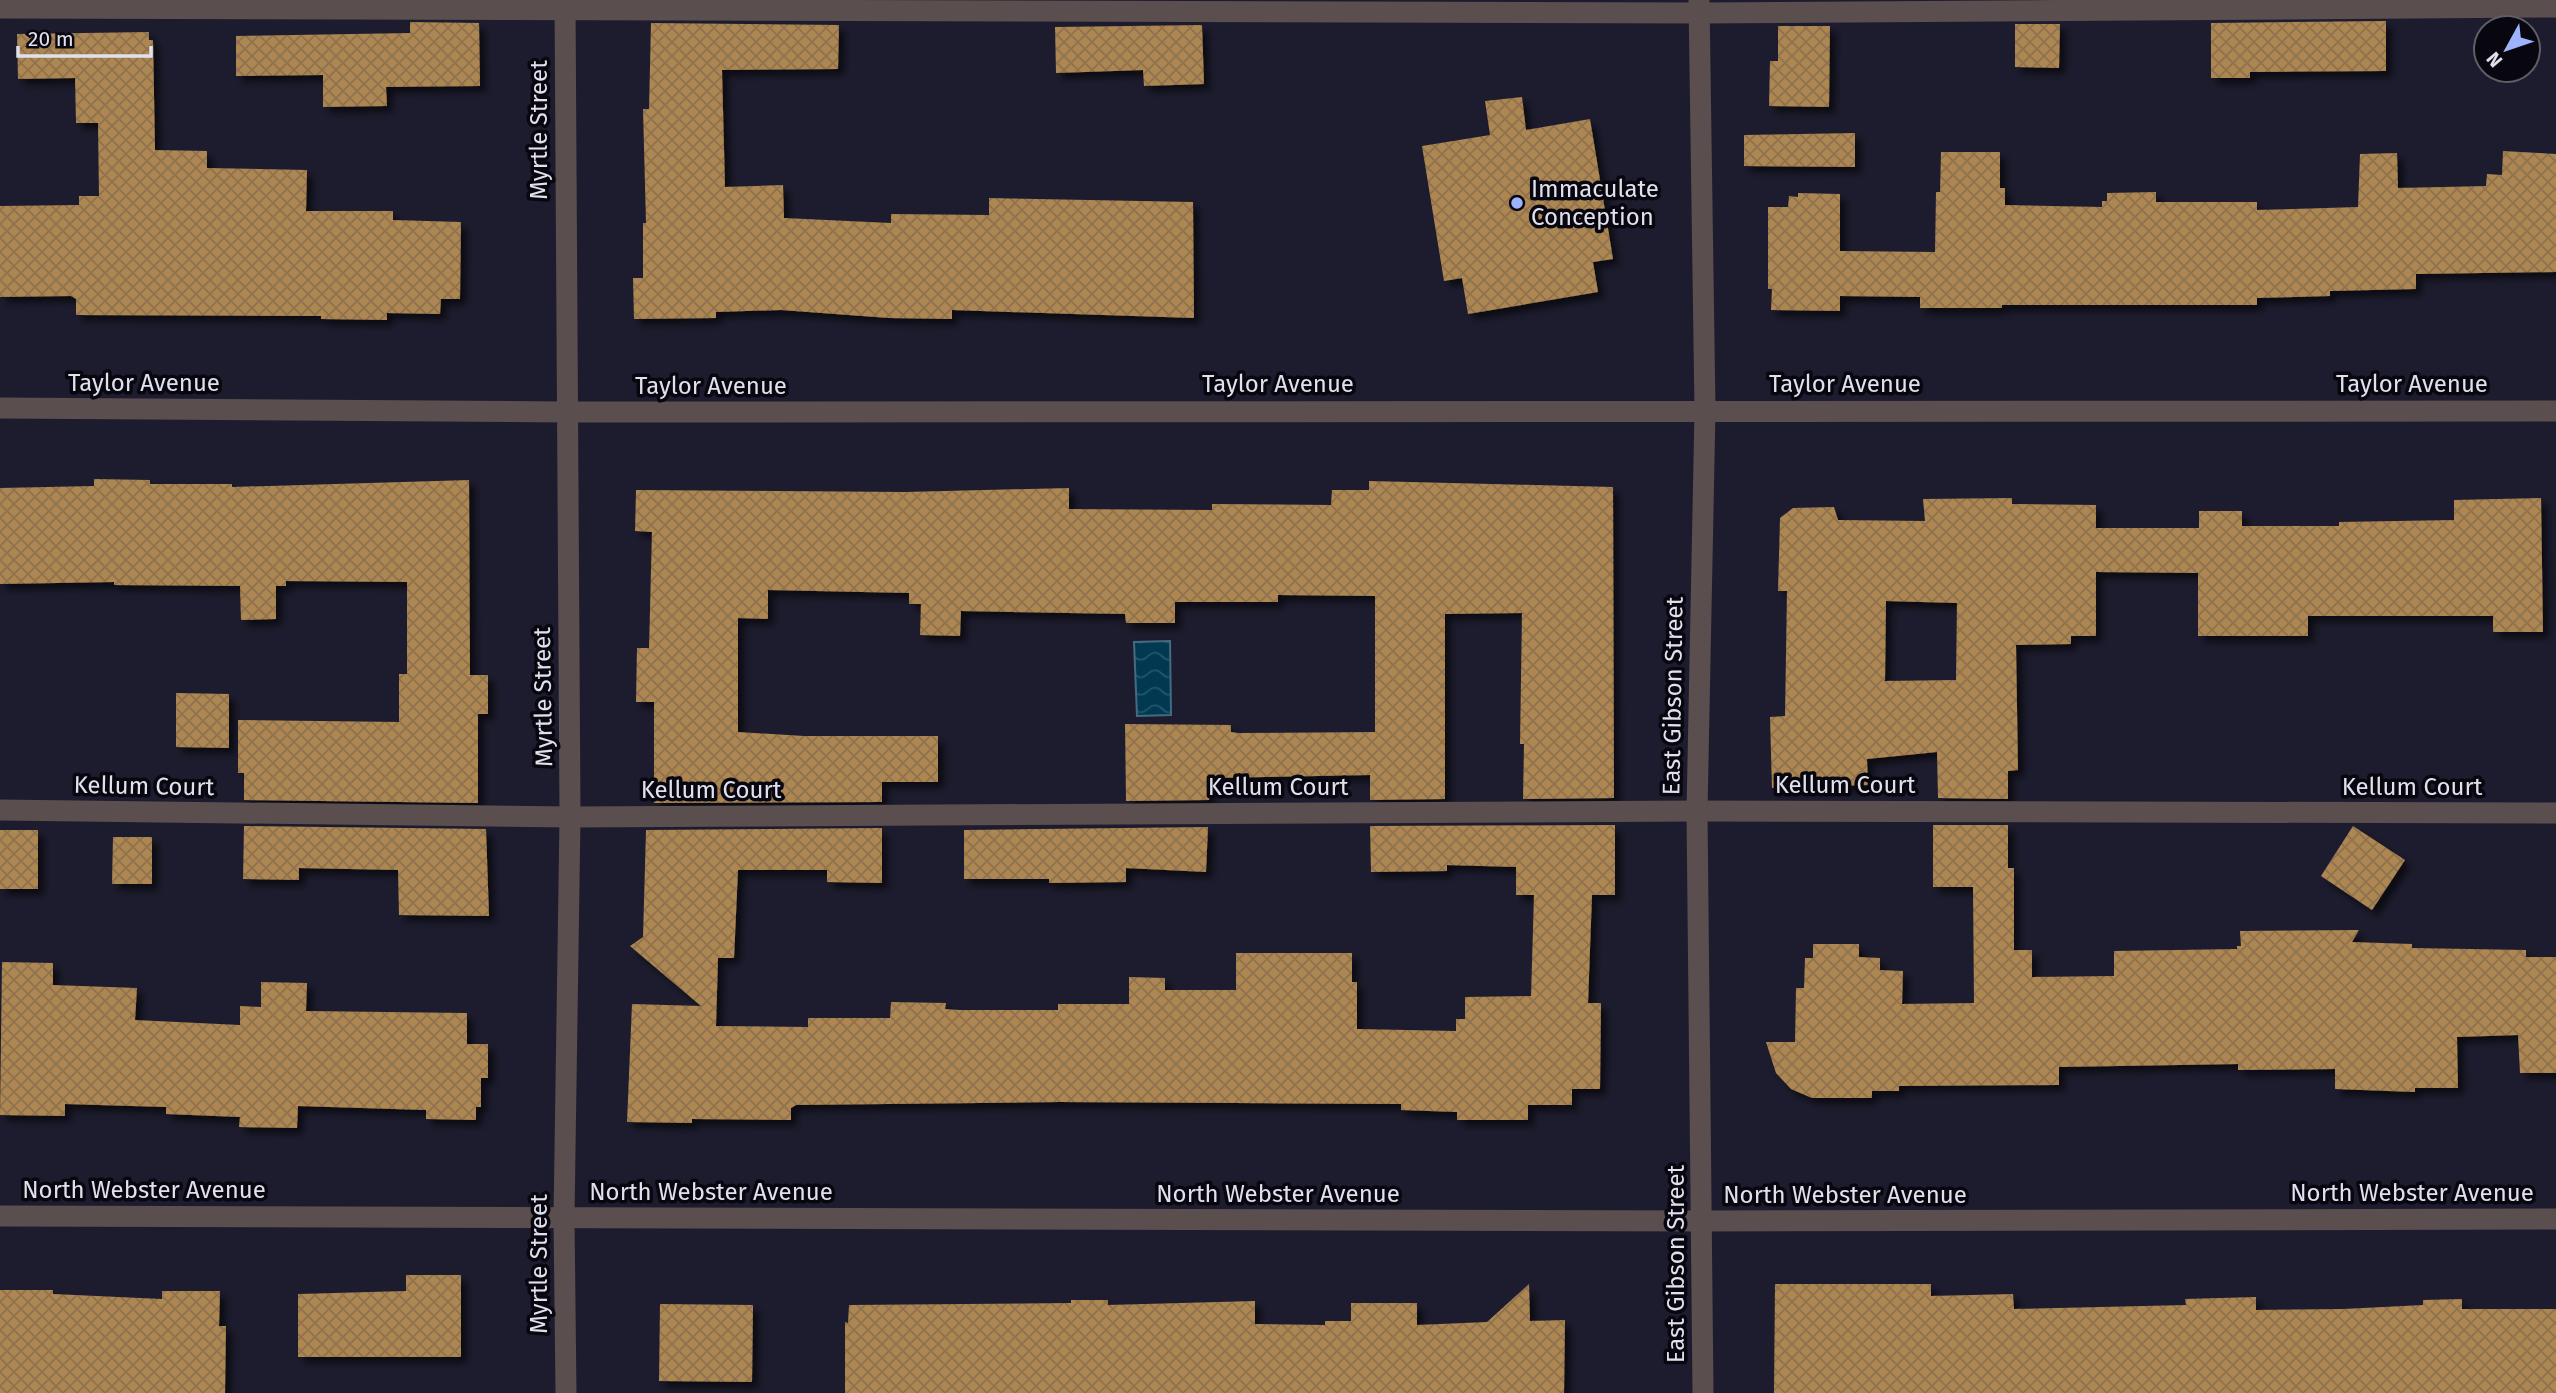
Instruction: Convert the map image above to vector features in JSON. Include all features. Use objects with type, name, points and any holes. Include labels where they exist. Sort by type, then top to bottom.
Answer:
[{"type":"street","points":[[0,8],[565,4],[2556,8]]},
{"type":"street","name":"Myrtle Street","points":[[565,4],[570,817],[564,1217],[566,1393]]},
{"type":"street","name":"East Gibson Street","points":[[1699,6],[1705,410],[1696,811],[1703,1393]]},
{"type":"street","name":"Taylor Avenue","points":[[0,408],[566,412],[2556,411]]},
{"type":"street","name":"Kellum Court","points":[[0,810],[570,817],[1696,811],[2556,813]]},
{"type":"street","name":"North Webster Avenue","points":[[0,1216],[1703,1221],[2556,1219]]},
{"type":"water","points":[[1170,641],[1171,715],[1137,716],[1134,642]]},
{"type":"building","points":[[2386,21],[2386,71],[2250,72],[2250,78],[2211,78],[2211,23]]},
{"type":"building","points":[[410,22],[479,23],[480,86],[386,87],[387,106],[323,107],[323,75],[236,76],[236,36],[410,33]]},
{"type":"building","points":[[651,23],[839,25],[838,69],[722,70],[725,187],[783,185],[784,218],[891,223],[891,214],[989,215],[989,198],[1193,202],[1194,318],[952,310],[952,319],[889,318],[781,310],[716,312],[716,318],[634,319],[633,278],[643,278],[643,223],[646,223],[643,109],[649,109]]},
{"type":"building","points":[[2015,24],[2060,24],[2059,68],[2015,67]]},
{"type":"building","points":[[1202,25],[1204,84],[1144,86],[1143,70],[1056,73],[1055,27]]},
{"type":"building","points":[[1778,26],[1830,26],[1829,107],[1769,106],[1770,61],[1778,61]]},
{"type":"building","points":[[149,32],[149,40],[153,40],[155,150],[207,151],[207,168],[307,170],[306,211],[393,211],[393,220],[461,222],[460,299],[441,299],[440,314],[387,313],[387,320],[321,319],[321,316],[76,315],[76,299],[71,296],[0,297],[0,206],[79,205],[79,196],[99,196],[98,123],[76,123],[75,78],[18,79],[17,34]]},
{"type":"building","name":"Immaculate Conception","points":[[1522,97],[1526,130],[1590,119],[1613,259],[1593,262],[1598,292],[1468,314],[1462,278],[1444,281],[1422,146],[1490,135],[1485,101]]},
{"type":"building","points":[[1855,133],[1855,167],[1744,166],[1744,135]]},
{"type":"building","points":[[2503,151],[2556,154],[2556,272],[2416,274],[2416,289],[2330,291],[2330,296],[2257,298],[2257,305],[2002,305],[2002,308],[1920,308],[1920,297],[1840,296],[1840,311],[1771,310],[1772,289],[1768,289],[1768,207],[1788,207],[1789,196],[1798,197],[1798,193],[1840,194],[1840,251],[1935,252],[1936,192],[1940,192],[1941,152],[2000,152],[2000,188],[2005,188],[2005,205],[2102,207],[2102,201],[2107,201],[2107,193],[2156,192],[2156,202],[2257,202],[2257,210],[2358,207],[2360,154],[2397,153],[2398,188],[2486,186],[2487,174],[2502,175]]},
{"type":"building","points":[[94,479],[150,480],[150,484],[232,484],[232,487],[469,480],[470,675],[488,675],[488,714],[478,714],[478,803],[244,800],[244,773],[238,773],[238,720],[399,722],[399,674],[407,674],[407,582],[286,581],[286,586],[276,586],[276,619],[241,620],[240,586],[114,585],[114,582],[0,584],[0,488],[94,486]]},
{"type":"building","points":[[1369,481],[1613,487],[1614,798],[1523,799],[1524,744],[1520,744],[1522,613],[1445,614],[1445,799],[1370,800],[1370,775],[1211,778],[1209,800],[1126,801],[1125,724],[1231,725],[1231,732],[1238,733],[1375,732],[1375,596],[1278,595],[1278,602],[1175,602],[1175,623],[1126,623],[1125,614],[961,611],[960,636],[920,635],[921,604],[909,604],[909,593],[768,590],[768,619],[738,618],[738,732],[804,736],[938,736],[938,782],[882,782],[882,802],[654,803],[654,702],[636,702],[637,648],[649,648],[652,532],[635,531],[636,490],[905,492],[1069,488],[1069,509],[1212,510],[1212,504],[1331,505],[1332,490],[1369,490]]},
{"type":"building","points":[[2012,498],[2012,504],[2096,505],[2096,528],[2199,528],[2199,511],[2242,511],[2242,526],[2339,526],[2339,522],[2454,520],[2454,500],[2541,498],[2543,632],[2493,632],[2493,616],[2308,616],[2308,636],[2198,636],[2198,573],[2096,572],[2096,636],[2071,636],[2071,644],[2016,645],[2018,770],[2008,771],[2008,799],[1938,798],[1937,752],[1867,759],[1868,785],[1772,788],[1770,717],[1785,716],[1787,591],[1778,591],[1780,518],[1793,508],[1834,507],[1838,520],[1925,521],[1923,499]],"holes":[[[1886,601],[1957,603],[1956,680],[1885,681]]]},
{"type":"building","points":[[176,693],[229,694],[229,748],[176,747]]},
{"type":"building","points":[[1615,825],[1615,895],[1592,895],[1588,1003],[1601,1003],[1600,1089],[1572,1089],[1572,1105],[1528,1105],[1528,1120],[1457,1120],[1457,1112],[1401,1110],[1401,1104],[1059,1102],[796,1105],[791,1108],[791,1120],[692,1119],[692,1123],[627,1122],[632,1004],[701,1006],[630,946],[643,937],[646,830],[882,828],[882,883],[827,882],[827,870],[738,870],[734,958],[718,958],[716,1026],[808,1027],[808,1018],[890,1018],[891,1002],[946,1003],[945,1009],[959,1010],[1058,1010],[1058,1004],[1129,1004],[1129,977],[1165,978],[1165,990],[1236,990],[1236,953],[1352,953],[1352,982],[1357,982],[1357,1029],[1456,1031],[1456,1019],[1465,1019],[1465,997],[1531,996],[1534,895],[1516,895],[1516,867],[1447,865],[1447,871],[1371,872],[1370,826]]},
{"type":"building","points":[[1933,825],[2008,825],[2008,868],[2014,868],[2014,950],[2032,950],[2032,977],[2114,976],[2114,951],[2237,949],[2237,946],[2241,946],[2240,931],[2359,930],[2352,942],[2412,944],[2412,948],[2526,950],[2526,957],[2556,957],[2556,1073],[2520,1073],[2518,1035],[2457,1037],[2458,1088],[2415,1088],[2415,1092],[2335,1089],[2335,1069],[2238,1070],[2238,1064],[2059,1067],[2059,1085],[1899,1086],[1899,1091],[1872,1091],[1872,1098],[1812,1098],[1791,1089],[1776,1073],[1766,1042],[1795,1042],[1796,988],[1804,988],[1805,958],[1813,958],[1813,944],[1859,944],[1859,957],[1880,958],[1880,970],[1903,971],[1902,1004],[1974,1003],[1973,887],[1933,887]]},
{"type":"building","points":[[244,826],[486,829],[489,916],[399,915],[398,870],[299,868],[299,880],[243,879]]},
{"type":"building","points":[[2353,826],[2405,860],[2372,910],[2321,876]]},
{"type":"building","points":[[1208,827],[1206,872],[1126,868],[1126,882],[1049,883],[1049,879],[964,879],[964,830]]},
{"type":"building","points":[[0,830],[38,830],[38,889],[0,889]]},
{"type":"building","points":[[113,837],[152,837],[152,884],[112,884]]},
{"type":"building","points":[[2,962],[53,963],[53,985],[137,988],[135,1020],[240,1025],[240,1006],[261,1007],[261,982],[307,983],[306,1011],[467,1013],[467,1044],[488,1044],[488,1078],[481,1078],[481,1107],[476,1107],[476,1120],[426,1119],[426,1110],[298,1106],[297,1128],[239,1127],[240,1117],[166,1114],[166,1107],[65,1104],[65,1116],[0,1115]]},
{"type":"building","points":[[406,1275],[461,1275],[461,1357],[298,1357],[298,1294],[406,1291]]},
{"type":"building","points":[[1529,1284],[1530,1321],[1565,1320],[1564,1393],[845,1393],[845,1322],[848,1323],[849,1305],[1071,1303],[1071,1300],[1108,1300],[1108,1305],[1255,1301],[1255,1324],[1325,1325],[1325,1321],[1351,1321],[1351,1303],[1417,1303],[1417,1325],[1487,1322]]},
{"type":"building","points":[[1775,1284],[1931,1284],[1931,1296],[2013,1294],[2014,1309],[2186,1305],[2185,1299],[2256,1297],[2256,1310],[2423,1305],[2423,1300],[2462,1299],[2462,1309],[2556,1309],[2556,1393],[1774,1393]]},
{"type":"building","points":[[0,1290],[53,1290],[53,1294],[162,1299],[162,1291],[220,1291],[219,1326],[226,1326],[225,1393],[0,1393]]},
{"type":"building","points":[[660,1304],[753,1305],[752,1382],[659,1381]]},
{"type":"place","name":"Immaculate Conception","points":[[1517,203]]}]
